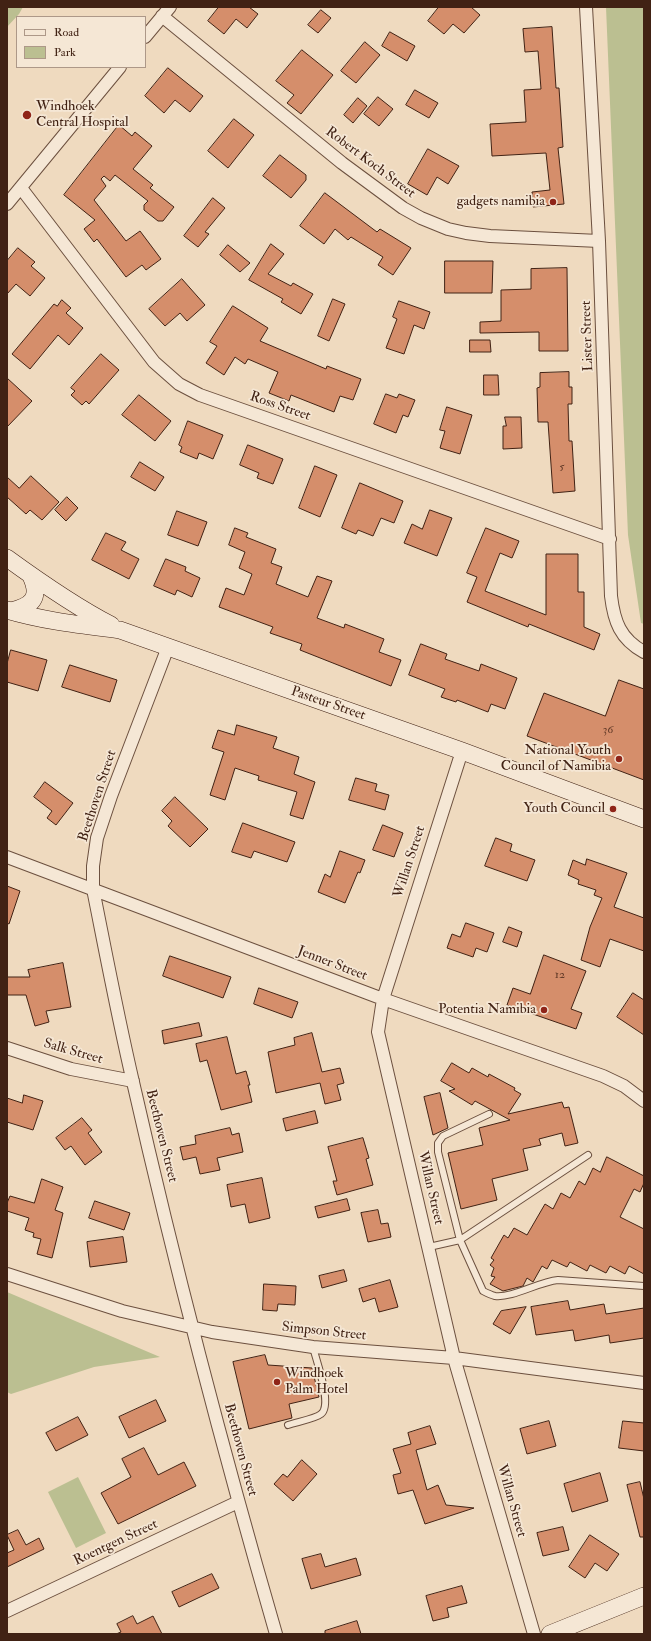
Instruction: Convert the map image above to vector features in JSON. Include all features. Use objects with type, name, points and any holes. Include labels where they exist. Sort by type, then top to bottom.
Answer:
[{"type":"main road","points":[[7,558],[31,576],[91,615],[120,630]]},
{"type":"main road","points":[[9,610],[24,608],[32,601],[35,593],[35,584],[31,576]]},
{"type":"main road","name":"Pasteur Street","points":[[9,610],[63,623],[120,630],[462,751],[644,819]]},
{"type":"main road","points":[[550,1634],[644,1596]]},
{"type":"street","name":"Lister Street","points":[[586,7],[599,241],[612,610],[616,624],[625,637],[632,646],[644,652]]},
{"type":"street","name":"Robert Koch Street","points":[[166,12],[342,164],[403,208],[421,218],[448,229],[466,234],[599,241]]},
{"type":"street","points":[[146,36],[166,12]]},
{"type":"street","points":[[7,204],[119,68]]},
{"type":"street","name":"Ross Street","points":[[21,188],[154,362],[179,384],[200,395],[610,540]]},
{"type":"street","name":"Beethoven Street","points":[[168,647],[111,796],[98,838],[93,866],[93,889],[133,1082],[192,1328],[238,1502],[276,1634]]},
{"type":"street","name":"Willan Street","points":[[462,751],[383,999],[378,1032],[454,1358],[534,1634]]},
{"type":"street","name":"Jenner Street","points":[[7,857],[383,999],[603,1076],[624,1086],[644,1101]]},
{"type":"street","name":"Salk Street","points":[[7,1048],[71,1068],[133,1082]]},
{"type":"street","name":"Simpson Street","points":[[7,1274],[122,1311],[192,1328],[313,1347],[454,1358],[644,1384]]},
{"type":"street","name":"Roentgen Street","points":[[7,1610],[238,1502]]},
{"type":"lane","points":[[489,1114],[443,1136],[438,1143],[438,1152],[460,1240],[483,1291],[494,1296],[504,1296],[548,1281],[558,1280],[644,1286]]},
{"type":"lane","points":[[429,1247],[460,1240],[588,1155]]},
{"type":"lane","points":[[288,1424],[321,1414],[326,1408],[326,1398],[313,1347]]},
{"type":"green space","points":[[7,7],[23,7],[19,14],[7,27]]},
{"type":"green space","points":[[606,7],[644,7],[644,624],[641,623],[628,535]]},
{"type":"green space","points":[[7,1292],[160,1357],[94,1367],[11,1394],[7,1392]]},
{"type":"green space","points":[[78,1477],[106,1533],[76,1548],[48,1492]]},
{"type":"building","points":[[219,7],[249,7],[258,14],[247,28],[236,19],[224,34],[208,21]]},
{"type":"building","points":[[439,7],[471,7],[480,15],[464,33],[453,24],[444,34],[428,21]]},
{"type":"building","points":[[321,10],[331,18],[318,33],[308,25]]},
{"type":"building","points":[[552,27],[556,88],[559,88],[563,147],[558,148],[564,204],[533,207],[532,192],[550,190],[546,153],[492,156],[490,124],[526,122],[524,90],[541,89],[538,51],[525,52],[523,29]]},
{"type":"building","points":[[390,32],[415,46],[407,61],[382,46]]},
{"type":"building","points":[[365,42],[380,55],[356,83],[341,71]]},
{"type":"building","points":[[302,50],[333,75],[301,114],[287,103],[294,95],[276,81]]},
{"type":"building","points":[[168,68],[203,96],[190,112],[175,100],[164,113],[145,96]]},
{"type":"building","points":[[415,90],[438,103],[429,118],[406,105]]},
{"type":"building","points":[[378,97],[393,109],[379,126],[364,114]]},
{"type":"building","points":[[358,98],[367,106],[353,123],[344,115]]},
{"type":"building","points":[[234,119],[254,135],[228,168],[208,151]]},
{"type":"building","points":[[119,125],[132,136],[135,132],[152,146],[133,169],[153,185],[150,188],[174,207],[163,221],[158,221],[144,210],[144,205],[148,201],[115,175],[110,181],[104,176],[101,179],[106,186],[94,200],[126,241],[140,231],[161,259],[146,270],[142,265],[126,277],[97,239],[94,242],[84,229],[95,220],[64,195]]},
{"type":"building","points":[[428,149],[459,166],[448,184],[437,177],[427,195],[408,184]]},
{"type":"building","points":[[280,155],[306,175],[306,180],[291,198],[263,176]]},
{"type":"building","points":[[325,193],[377,232],[380,229],[411,248],[393,275],[378,265],[383,257],[351,237],[348,240],[335,229],[324,244],[300,226]]},
{"type":"building","points":[[213,198],[225,208],[205,232],[209,234],[198,247],[184,236]]},
{"type":"building","points":[[271,244],[284,254],[268,274],[291,286],[293,283],[313,294],[301,314],[281,302],[283,299],[249,280]]},
{"type":"building","points":[[228,245],[250,263],[240,272],[220,255]]},
{"type":"building","points":[[18,248],[35,262],[31,266],[45,278],[30,296],[16,284],[7,294],[7,261]]},
{"type":"building","points":[[445,261],[493,261],[492,293],[445,293]]},
{"type":"building","points":[[567,268],[568,351],[539,351],[539,332],[480,333],[480,322],[501,321],[501,290],[531,289],[531,269]]},
{"type":"building","points":[[182,279],[205,305],[187,321],[180,313],[165,326],[149,309]]},
{"type":"building","points":[[333,299],[345,304],[329,341],[318,336]]},
{"type":"building","points":[[62,300],[71,308],[66,313],[83,328],[69,345],[58,335],[30,369],[12,354],[54,304],[57,306]]},
{"type":"building","points":[[399,301],[430,312],[424,329],[414,325],[404,354],[386,348],[397,319],[393,317]]},
{"type":"building","points":[[233,306],[268,328],[260,341],[326,369],[327,366],[361,379],[353,400],[340,396],[334,412],[291,395],[289,401],[269,393],[278,372],[248,359],[245,364],[235,357],[224,375],[206,363],[217,346],[210,342]]},
{"type":"building","points":[[470,340],[490,340],[491,352],[470,352]]},
{"type":"building","points":[[101,354],[119,370],[89,404],[86,401],[82,405],[71,395],[75,391],[71,388]]},
{"type":"building","points":[[569,372],[569,387],[572,387],[572,404],[568,404],[569,441],[572,441],[575,491],[553,493],[548,422],[538,422],[537,388],[540,387],[540,373]]},
{"type":"building","points":[[484,375],[498,375],[499,395],[484,395]]},
{"type":"building","points":[[7,378],[32,401],[7,427]]},
{"type":"building","points":[[386,394],[397,398],[399,394],[415,400],[408,417],[403,415],[396,433],[374,424]]},
{"type":"building","points":[[139,395],[171,421],[155,441],[122,415]]},
{"type":"building","points":[[447,407],[472,415],[460,454],[440,448],[445,431],[440,430]]},
{"type":"building","points":[[505,417],[521,417],[522,448],[503,449],[503,426],[506,426]]},
{"type":"building","points":[[188,421],[223,435],[213,459],[199,453],[197,459],[180,452],[182,447],[179,445]]},
{"type":"building","points":[[248,445],[283,459],[273,484],[257,478],[259,473],[240,465]]},
{"type":"building","points":[[140,462],[164,477],[155,491],[131,477]]},
{"type":"building","points":[[315,466],[337,475],[320,517],[299,508]]},
{"type":"building","points":[[31,476],[59,502],[42,520],[30,510],[26,514],[7,497],[7,477],[19,488]]},
{"type":"building","points":[[360,483],[403,501],[394,523],[381,518],[373,536],[358,530],[356,534],[342,528]]},
{"type":"building","points":[[67,497],[78,508],[66,521],[55,510]]},
{"type":"building","points":[[430,510],[452,518],[437,556],[404,543],[412,524],[422,529]]},
{"type":"building","points":[[177,511],[207,522],[198,546],[168,535]]},
{"type":"building","points":[[235,528],[248,533],[246,537],[276,549],[271,563],[282,567],[276,584],[308,597],[317,576],[332,581],[317,618],[344,628],[345,624],[384,639],[379,652],[401,660],[391,686],[300,650],[302,644],[270,633],[273,627],[219,607],[226,588],[244,595],[252,574],[239,568],[245,552],[229,545]]},
{"type":"building","points":[[486,528],[519,541],[512,558],[500,553],[485,591],[546,615],[546,554],[578,554],[578,592],[584,592],[584,627],[600,634],[594,650],[529,624],[528,627],[467,602],[477,577],[467,573]]},
{"type":"building","points":[[106,533],[126,542],[121,550],[139,559],[129,579],[92,560]]},
{"type":"building","points":[[166,559],[186,567],[185,571],[200,578],[192,597],[177,590],[175,595],[154,586]]},
{"type":"building","points":[[421,644],[447,654],[445,659],[479,671],[481,664],[517,678],[505,709],[491,704],[488,712],[457,700],[456,702],[441,697],[445,689],[409,675]]},
{"type":"building","points":[[11,650],[47,660],[38,691],[7,682],[7,664]]},
{"type":"building","points":[[70,665],[117,680],[110,702],[62,687]]},
{"type":"building","points":[[619,680],[644,689],[644,780],[527,736],[544,693],[605,716]]},
{"type":"building","points":[[237,725],[277,737],[273,748],[299,757],[294,774],[315,782],[303,819],[290,815],[297,792],[258,780],[259,776],[235,768],[225,800],[210,795],[224,752],[212,748],[218,730],[234,735]]},
{"type":"building","points":[[356,778],[377,784],[375,791],[389,795],[385,810],[349,800]]},
{"type":"building","points":[[45,782],[73,803],[56,825],[47,818],[52,811],[34,797]]},
{"type":"building","points":[[175,797],[208,829],[190,847],[168,826],[172,821],[162,811]]},
{"type":"building","points":[[243,823],[295,842],[287,862],[254,851],[251,858],[232,852]]},
{"type":"building","points":[[383,825],[403,833],[394,857],[373,850]]},
{"type":"building","points":[[496,838],[512,844],[510,851],[535,860],[527,881],[485,866]]},
{"type":"building","points":[[340,851],[365,860],[360,873],[358,872],[345,903],[318,892],[325,874],[330,877]]},
{"type":"building","points":[[587,859],[627,873],[614,907],[644,918],[644,951],[610,939],[600,967],[581,960],[590,927],[602,898],[594,895],[596,890],[578,884],[579,880],[568,875],[573,860],[585,865]]},
{"type":"building","points":[[7,886],[20,891],[9,924],[7,923]]},
{"type":"building","points":[[466,923],[494,933],[487,952],[476,948],[473,957],[447,948],[452,934],[460,937]]},
{"type":"building","points":[[509,927],[522,932],[517,947],[503,942]]},
{"type":"building","points":[[544,955],[586,971],[571,1009],[582,1013],[576,1029],[507,1005],[513,988],[530,994]]},
{"type":"building","points":[[170,956],[231,977],[223,998],[163,976]]},
{"type":"building","points":[[63,963],[71,1007],[46,1011],[49,1022],[35,1026],[26,995],[7,995],[7,977],[30,977],[28,970]]},
{"type":"building","points":[[259,988],[298,1002],[292,1018],[254,1004]]},
{"type":"building","points":[[633,993],[644,1000],[644,1035],[617,1017]]},
{"type":"building","points":[[199,1023],[202,1036],[164,1044],[162,1031]]},
{"type":"building","points":[[312,1033],[322,1072],[340,1068],[344,1083],[337,1085],[341,1100],[325,1104],[320,1083],[276,1093],[268,1052],[295,1045],[294,1038]]},
{"type":"building","points":[[227,1037],[236,1074],[246,1071],[250,1085],[248,1085],[252,1102],[221,1110],[207,1060],[200,1062],[196,1044]]},
{"type":"building","points":[[452,1063],[469,1073],[472,1068],[488,1077],[489,1074],[515,1088],[514,1090],[521,1094],[508,1114],[562,1102],[564,1108],[569,1107],[578,1143],[565,1146],[562,1133],[539,1139],[541,1145],[523,1149],[528,1170],[492,1179],[497,1200],[461,1209],[448,1153],[483,1145],[479,1128],[510,1120],[475,1101],[472,1105],[449,1091],[455,1089],[441,1081]]},
{"type":"building","points":[[440,1093],[448,1128],[433,1135],[424,1097]]},
{"type":"building","points":[[24,1095],[43,1101],[33,1130],[7,1122],[7,1098],[22,1103]]},
{"type":"building","points":[[315,1111],[318,1123],[286,1131],[283,1119]]},
{"type":"building","points":[[82,1118],[92,1130],[88,1133],[102,1152],[85,1165],[71,1146],[65,1150],[56,1138]]},
{"type":"building","points":[[230,1128],[232,1135],[239,1133],[243,1152],[217,1158],[220,1170],[200,1174],[196,1157],[183,1160],[180,1147],[196,1144],[195,1136]]},
{"type":"building","points":[[363,1138],[369,1158],[366,1159],[373,1185],[337,1195],[333,1181],[337,1181],[328,1147]]},
{"type":"building","points":[[607,1157],[644,1176],[644,1183],[640,1192],[634,1189],[620,1217],[644,1229],[644,1274],[629,1266],[625,1274],[610,1266],[606,1273],[590,1265],[587,1271],[570,1262],[567,1267],[552,1260],[547,1269],[542,1266],[533,1282],[527,1278],[523,1286],[503,1291],[490,1284],[495,1277],[491,1276],[494,1268],[490,1265],[494,1260],[491,1258],[504,1235],[508,1238],[514,1228],[527,1235],[545,1204],[553,1209],[561,1193],[570,1198],[579,1181],[585,1185],[593,1168],[600,1172]]},
{"type":"building","points":[[262,1178],[270,1218],[249,1223],[245,1204],[231,1207],[227,1185]]},
{"type":"building","points":[[42,1179],[63,1187],[55,1210],[63,1213],[52,1258],[37,1254],[41,1239],[33,1237],[34,1233],[25,1230],[29,1218],[7,1211],[7,1203],[10,1196],[34,1203]]},
{"type":"building","points":[[347,1199],[350,1210],[318,1218],[315,1207]]},
{"type":"building","points":[[95,1201],[130,1213],[124,1230],[89,1218]]},
{"type":"building","points":[[378,1210],[381,1224],[388,1223],[391,1237],[368,1242],[361,1213]]},
{"type":"building","points":[[123,1237],[127,1262],[90,1267],[87,1242]]},
{"type":"building","points":[[344,1270],[347,1281],[322,1288],[319,1276]]},
{"type":"building","points":[[390,1280],[398,1307],[379,1312],[375,1298],[363,1302],[359,1289]]},
{"type":"building","points":[[264,1284],[296,1286],[295,1305],[278,1304],[277,1311],[263,1310]]},
{"type":"building","points":[[568,1301],[570,1310],[604,1304],[606,1314],[644,1308],[644,1338],[610,1343],[609,1335],[575,1341],[573,1330],[536,1335],[531,1307]]},
{"type":"building","points":[[526,1307],[510,1334],[493,1324],[501,1311]]},
{"type":"building","name":"Windhoek Palm Hotel","points":[[265,1355],[268,1365],[312,1368],[319,1397],[289,1404],[292,1418],[249,1429],[233,1362]]},
{"type":"building","points":[[156,1400],[166,1421],[129,1438],[119,1417]]},
{"type":"building","points":[[78,1417],[88,1435],[56,1451],[46,1433]]},
{"type":"building","points":[[549,1421],[556,1446],[527,1454],[520,1429]]},
{"type":"building","points":[[623,1421],[644,1423],[644,1451],[619,1448]]},
{"type":"building","points":[[430,1426],[436,1444],[416,1450],[427,1490],[438,1485],[446,1505],[474,1508],[425,1524],[413,1490],[398,1494],[393,1475],[401,1473],[393,1449],[411,1444],[408,1433]]},
{"type":"building","points":[[144,1448],[158,1475],[184,1462],[196,1486],[118,1524],[101,1493],[131,1477],[122,1459]]},
{"type":"building","points":[[302,1460],[317,1474],[293,1501],[274,1484],[283,1474],[287,1477]]},
{"type":"building","points":[[600,1473],[608,1501],[572,1512],[564,1484]]},
{"type":"building","points":[[640,1482],[644,1499],[644,1537],[640,1537],[627,1485]]},
{"type":"building","points":[[563,1527],[569,1550],[543,1556],[537,1533]]},
{"type":"building","points":[[18,1530],[26,1545],[39,1538],[44,1549],[7,1567],[7,1553],[14,1550],[7,1535]]},
{"type":"building","points":[[590,1535],[619,1554],[607,1571],[595,1563],[585,1578],[569,1567]]},
{"type":"building","points":[[321,1554],[325,1567],[356,1558],[361,1575],[311,1589],[302,1559]]},
{"type":"building","points":[[212,1574],[219,1588],[179,1607],[172,1592]]},
{"type":"building","points":[[462,1586],[467,1603],[447,1608],[449,1617],[433,1621],[426,1596]]},
{"type":"building","points":[[133,1616],[137,1624],[153,1616],[162,1634],[116,1634],[121,1632],[117,1624]]},
{"type":"building","points":[[357,1621],[361,1634],[325,1634],[325,1631]]},
{"type":"place","name":"Windhoek Central Hospital","points":[[27,115]]},
{"type":"place","name":"gadgets namibia","points":[[553,202]]},
{"type":"place","name":"National Youth Council of Namibia","points":[[619,759]]},
{"type":"place","name":"Youth Council","points":[[613,809]]},
{"type":"place","name":"Potentia Namibia","points":[[544,1010]]},
{"type":"place","name":"Windhoek Palm Hotel","points":[[277,1382]]}]
